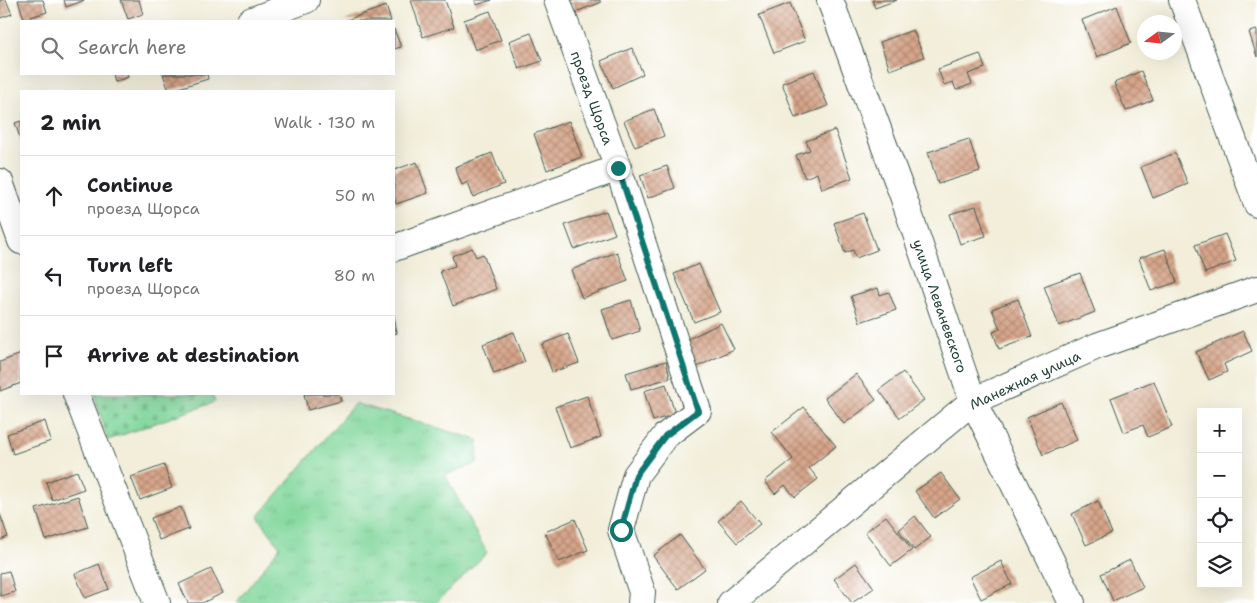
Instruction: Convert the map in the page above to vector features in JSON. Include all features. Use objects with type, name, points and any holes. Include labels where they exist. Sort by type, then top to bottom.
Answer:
[{"type":"street","points":[[253,20],[306,0]]},
{"type":"street","name":"проезд Щорса","points":[[557,0],[618,168],[698,411],[665,436],[636,475],[621,530],[642,592],[641,603]]},
{"type":"street","name":"улица Леваневского","points":[[830,0],[903,196],[973,402],[1072,603]]},
{"type":"street","points":[[1182,0],[1257,204]]},
{"type":"street","points":[[395,248],[618,168]]},
{"type":"street","points":[[0,182],[20,238]]},
{"type":"street","name":"Манежная улица","points":[[732,603],[973,402],[1097,346],[1257,289]]},
{"type":"street","points":[[76,395],[157,603]]},
{"type":"green space","points":[[94,395],[212,395],[215,402],[108,440]]},
{"type":"green space","points":[[355,403],[478,440],[477,463],[445,475],[487,553],[436,603],[236,603],[280,547],[258,517]]},
{"type":"building","points":[[0,0],[6,0],[12,14],[0,18]]},
{"type":"building","points":[[18,0],[43,0],[47,12],[24,19]]},
{"type":"building","points":[[64,0],[85,0],[66,7]]},
{"type":"building","points":[[121,0],[139,0],[143,14],[128,19]]},
{"type":"building","points":[[411,0],[445,0],[454,27],[423,37]]},
{"type":"building","points":[[475,0],[492,0],[476,5]]},
{"type":"building","points":[[571,0],[600,0],[600,3],[575,12]]},
{"type":"building","points":[[872,0],[897,0],[875,8]]},
{"type":"building","points":[[790,3],[805,41],[774,53],[759,15]]},
{"type":"building","points":[[386,6],[391,20],[347,20]]},
{"type":"building","points":[[1117,6],[1131,43],[1097,57],[1082,20]]},
{"type":"building","points":[[490,11],[501,40],[475,50],[464,20]]},
{"type":"building","points":[[913,30],[924,57],[890,70],[880,42]]},
{"type":"building","points":[[1257,30],[1257,57],[1249,32]]},
{"type":"building","points":[[395,32],[401,47],[395,49]]},
{"type":"building","points":[[531,33],[542,61],[519,69],[509,41]]},
{"type":"building","points":[[632,48],[643,74],[613,88],[601,61]]},
{"type":"building","points":[[980,54],[985,68],[968,74],[972,84],[956,90],[953,82],[944,85],[938,69]]},
{"type":"building","points":[[814,71],[828,106],[795,118],[782,83]]},
{"type":"building","points":[[1141,71],[1153,100],[1126,111],[1114,83]]},
{"type":"building","points":[[112,75],[127,75],[128,77],[114,82]]},
{"type":"building","points":[[163,75],[207,75],[208,79],[169,90]]},
{"type":"building","points":[[654,109],[664,136],[635,147],[624,121]]},
{"type":"building","points":[[20,121],[20,138],[15,123]]},
{"type":"building","points":[[569,121],[582,157],[547,170],[534,134]]},
{"type":"building","points":[[835,130],[852,178],[822,189],[817,173],[805,178],[796,155],[810,150],[806,141]]},
{"type":"building","points":[[969,139],[980,171],[938,184],[928,152]]},
{"type":"building","points":[[492,153],[504,184],[473,197],[468,182],[462,185],[455,167]]},
{"type":"building","points":[[1175,153],[1188,184],[1153,198],[1141,167]]},
{"type":"building","points":[[417,162],[428,193],[396,204],[395,170]]},
{"type":"building","points":[[667,166],[675,188],[648,198],[640,175]]},
{"type":"building","points":[[976,206],[986,236],[960,244],[950,214]]},
{"type":"building","points":[[606,211],[615,234],[574,249],[565,225]]},
{"type":"building","points":[[863,213],[877,250],[856,258],[853,250],[845,253],[834,223]]},
{"type":"building","points":[[1225,234],[1236,261],[1205,273],[1195,245]]},
{"type":"building","points":[[472,248],[476,257],[483,254],[496,289],[453,306],[440,271],[455,266],[452,256]]},
{"type":"building","points":[[1165,249],[1177,282],[1151,291],[1139,258]]},
{"type":"building","points":[[617,252],[628,281],[582,298],[571,270]]},
{"type":"building","points":[[699,264],[720,312],[694,322],[674,274]]},
{"type":"building","points":[[1080,273],[1095,312],[1059,326],[1044,286]]},
{"type":"building","points":[[878,288],[880,295],[889,292],[896,310],[860,322],[851,296]]},
{"type":"building","points":[[1018,299],[1032,337],[999,349],[993,332],[1000,329],[992,309]]},
{"type":"building","points":[[631,300],[640,331],[612,340],[602,309]]},
{"type":"building","points":[[721,323],[734,349],[697,367],[684,341]]},
{"type":"building","points":[[1243,331],[1252,351],[1224,364],[1227,372],[1209,380],[1196,352]]},
{"type":"building","points":[[514,332],[525,362],[494,374],[483,344]]},
{"type":"building","points":[[568,334],[579,363],[552,372],[542,344]]},
{"type":"building","points":[[20,354],[20,383],[0,391],[0,362]]},
{"type":"building","points":[[666,361],[670,378],[631,389],[626,373]]},
{"type":"building","points":[[903,372],[924,400],[900,418],[879,390]]},
{"type":"building","points":[[856,374],[876,400],[844,424],[825,398]]},
{"type":"building","points":[[1154,381],[1172,427],[1148,437],[1143,425],[1124,432],[1111,398]]},
{"type":"building","points":[[666,384],[675,414],[653,421],[644,391]]},
{"type":"building","points":[[304,395],[339,395],[341,401],[308,410]]},
{"type":"building","points":[[587,396],[601,437],[570,448],[555,407]]},
{"type":"building","points":[[1061,402],[1077,440],[1043,455],[1027,417]]},
{"type":"building","points":[[804,407],[836,446],[809,468],[818,479],[795,497],[785,485],[775,494],[765,481],[793,459],[772,432]]},
{"type":"building","points":[[45,421],[51,441],[13,454],[7,434]]},
{"type":"building","points":[[164,465],[172,488],[140,500],[131,477]]},
{"type":"building","points":[[77,471],[84,489],[52,500],[46,482]]},
{"type":"building","points":[[941,473],[960,499],[934,518],[915,491]]},
{"type":"building","points":[[78,496],[88,527],[46,540],[36,509]]},
{"type":"building","points":[[741,501],[760,524],[737,543],[718,521]]},
{"type":"building","points":[[1098,501],[1112,533],[1086,545],[1072,514]]},
{"type":"building","points":[[181,507],[189,529],[159,540],[151,518]]},
{"type":"building","points":[[0,514],[8,537],[0,540]]},
{"type":"building","points":[[886,516],[912,550],[891,566],[865,532]]},
{"type":"building","points":[[915,516],[931,537],[914,550],[899,530]]},
{"type":"building","points":[[575,519],[588,550],[559,562],[545,532]]},
{"type":"building","points":[[680,535],[705,569],[678,589],[653,556]]},
{"type":"building","points":[[1130,560],[1143,587],[1113,601],[1101,574]]},
{"type":"building","points":[[1001,561],[1012,584],[981,599],[970,577]]},
{"type":"building","points":[[856,563],[874,588],[852,603],[834,579]]},
{"type":"building","points":[[99,564],[109,589],[85,598],[75,574]]},
{"type":"building","points":[[211,569],[223,593],[202,603],[188,603],[179,584]]},
{"type":"building","points":[[9,571],[15,592],[0,596],[0,573]]},
{"type":"route","points":[[618,168],[698,411],[665,436],[636,475],[621,530]]}]
